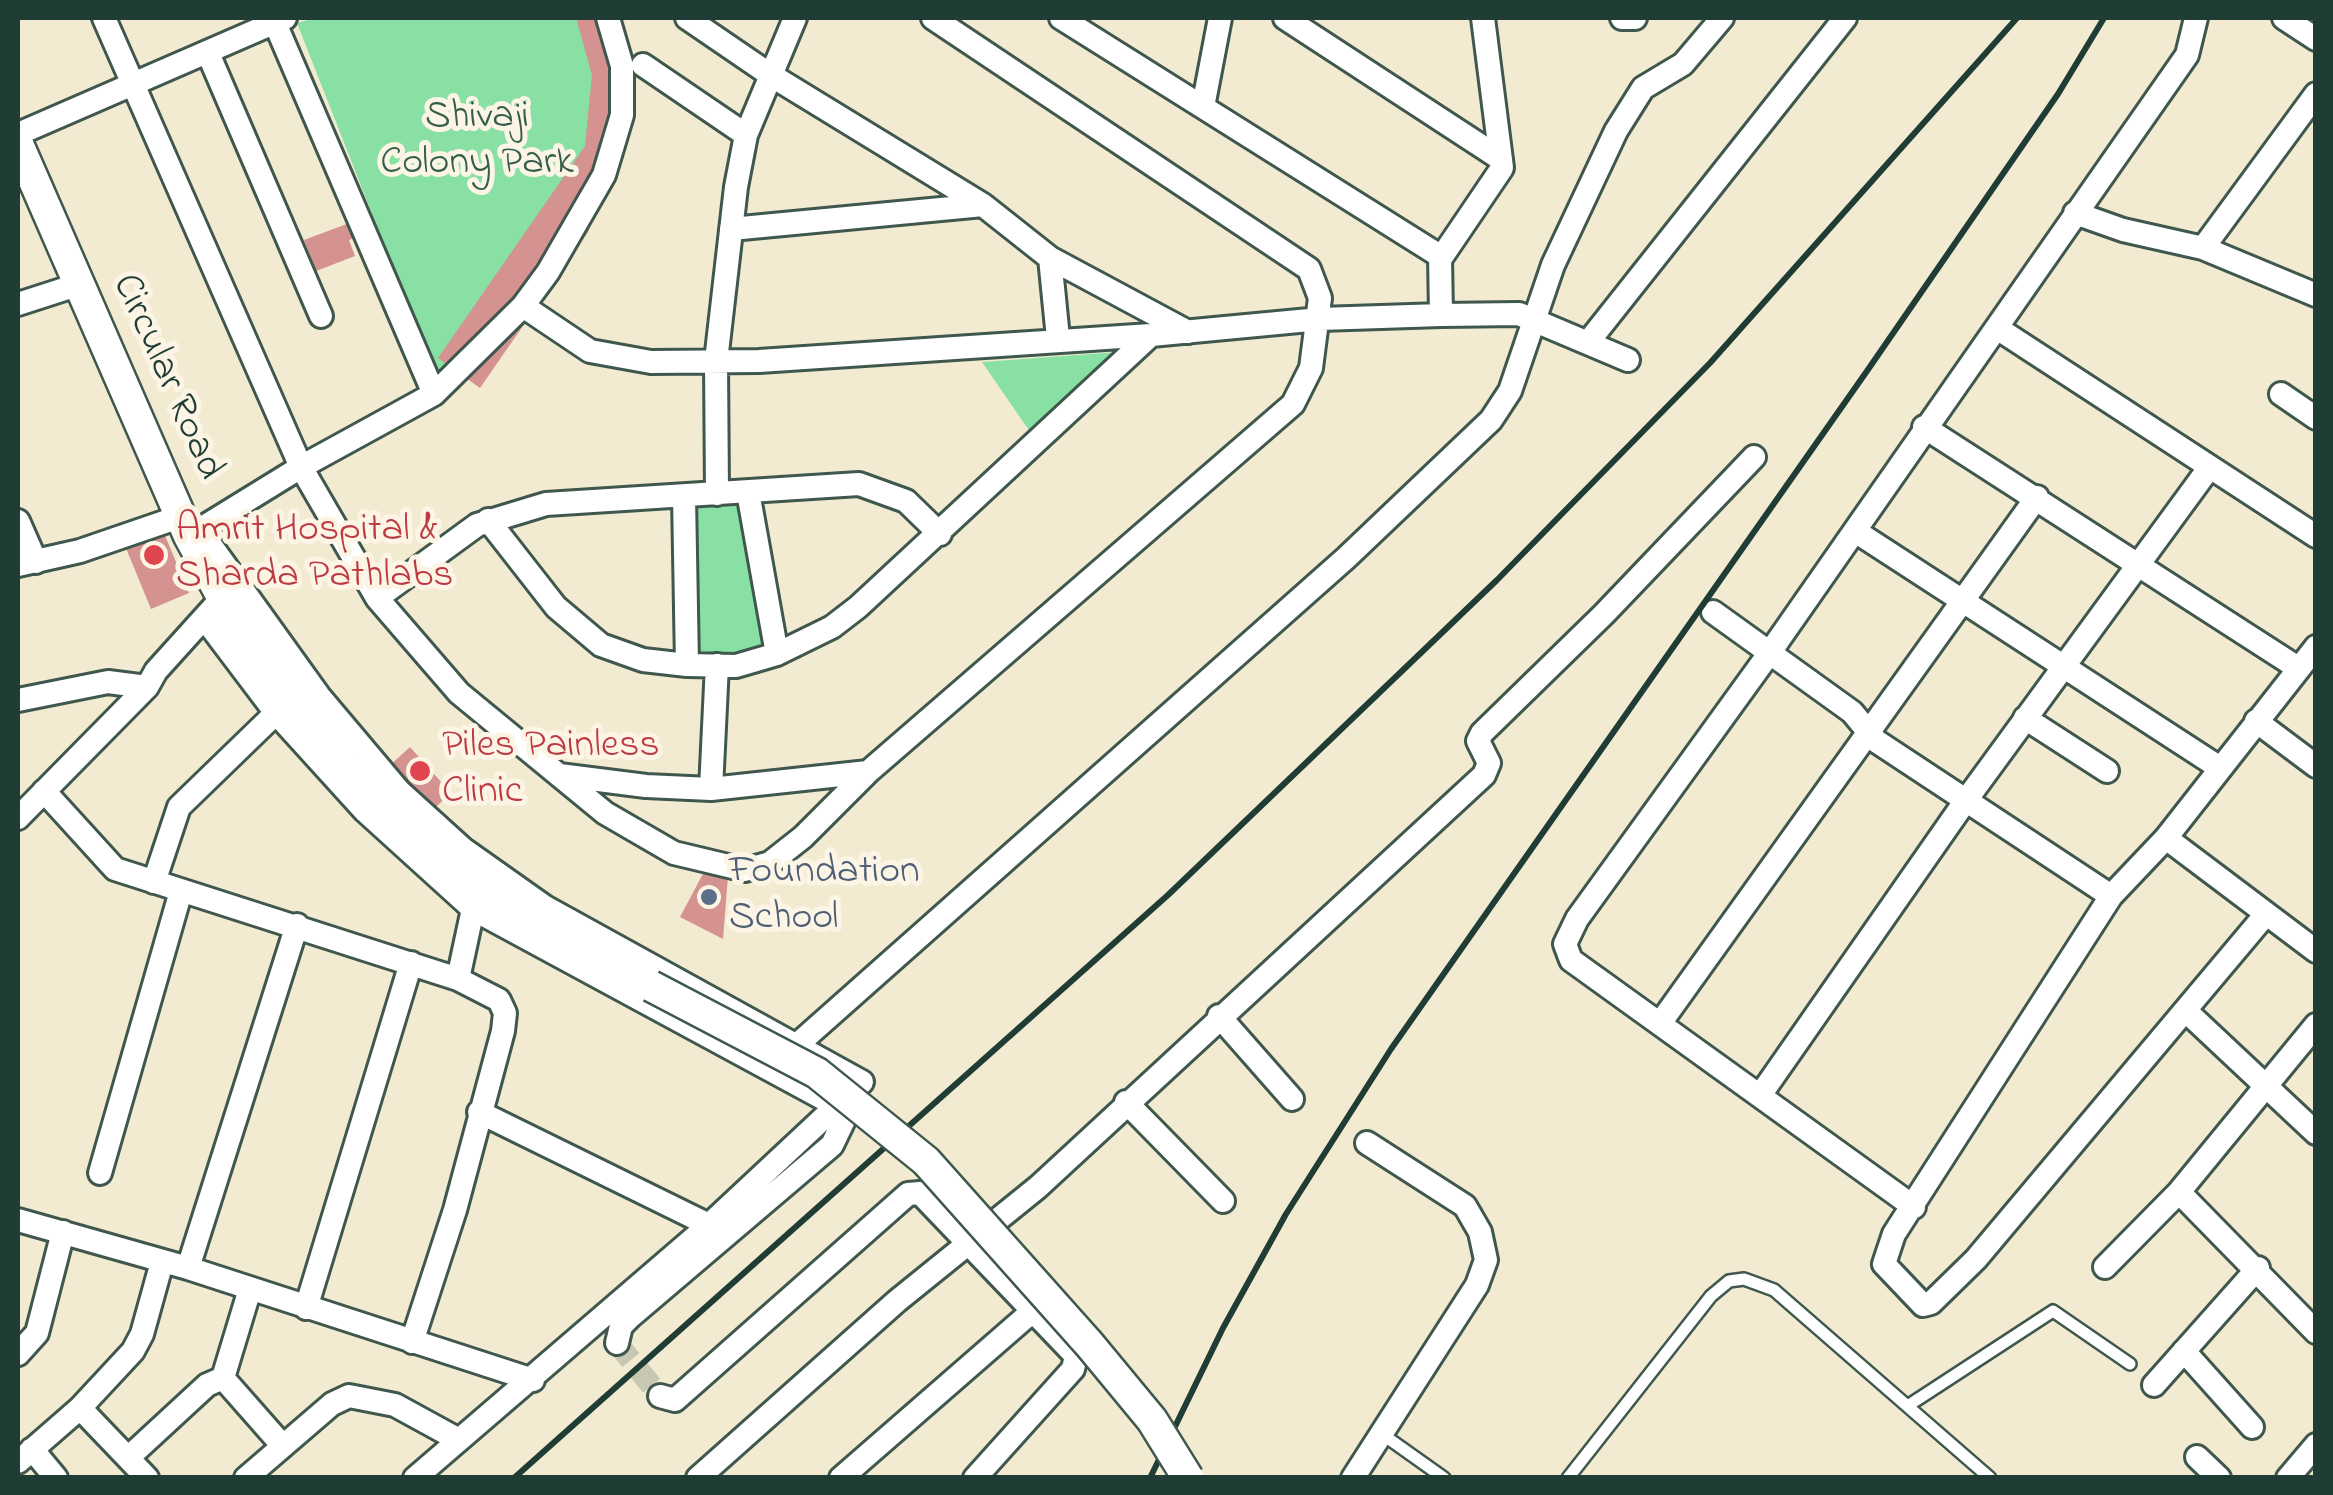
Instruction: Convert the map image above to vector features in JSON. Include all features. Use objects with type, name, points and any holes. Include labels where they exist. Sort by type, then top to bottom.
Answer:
[{"type":"main road","name":"Circular Road","points":[[18,144],[190,527],[224,616],[346,766],[420,839],[511,909],[817,1073],[926,1161],[1152,1420],[1188,1478]]},
{"type":"street","points":[[104,18],[136,82],[301,466],[377,598],[459,693],[606,813],[674,853],[720,868],[746,870],[758,869],[784,854],[868,772],[1293,404],[1312,368],[1320,320],[1317,284],[1295,257],[932,18]]},
{"type":"street","points":[[18,521],[27,563],[190,527],[434,394],[523,306],[548,272],[604,175],[622,115],[622,66],[608,18]]},
{"type":"street","points":[[687,18],[769,74],[983,204],[1050,258],[1188,332]]},
{"type":"street","points":[[718,494],[716,362],[730,228],[746,135],[795,18]]},
{"type":"street","points":[[1203,107],[1220,18]]},
{"type":"street","points":[[1285,18],[1501,159]]},
{"type":"street","points":[[1440,315],[1441,258],[1491,189],[1501,159],[1483,18]]},
{"type":"street","points":[[1622,18],[1635,18]]},
{"type":"street","points":[[798,1044],[1346,558],[1478,432],[1503,404],[1566,232],[1616,131],[1643,88],[1683,64],[1722,18]]},
{"type":"street","points":[[1589,341],[1845,18]]},
{"type":"street","points":[[1914,1206],[1571,960],[1566,941],[2186,55],[2196,18]]},
{"type":"street","points":[[2284,18],[2316,40]]},
{"type":"street","points":[[18,134],[280,20],[434,394]]},
{"type":"street","points":[[1074,22],[1441,258]]},
{"type":"street","points":[[208,53],[321,316]]},
{"type":"street","points":[[643,66],[746,135]]},
{"type":"street","points":[[2202,248],[2316,94]]},
{"type":"street","points":[[730,228],[983,204]]},
{"type":"street","points":[[2075,213],[2124,230],[2202,248],[2316,295]]},
{"type":"street","points":[[1050,258],[1058,338]]},
{"type":"street","points":[[18,304],[80,284]]},
{"type":"street","points":[[523,306],[580,346],[599,354],[651,362],[716,362],[1058,338],[1152,336],[1320,320],[1492,311],[1536,319],[1628,360]]},
{"type":"street","points":[[1997,328],[2316,536]]},
{"type":"street","points":[[488,520],[556,607],[589,638],[643,660],[736,666],[777,654],[832,627],[940,534],[1152,336]]},
{"type":"street","points":[[2281,394],[2316,418]]},
{"type":"street","points":[[1924,427],[2298,668]]},
{"type":"street","points":[[698,1478],[1038,1187],[1218,1016],[1484,775],[1489,763],[1478,741],[1482,733],[1604,614],[1754,457]]},
{"type":"street","points":[[1761,1094],[1964,802],[2209,468]]},
{"type":"street","points":[[377,598],[488,520],[546,504],[859,484],[906,502],[940,534]]},
{"type":"street","points":[[748,492],[777,654]]},
{"type":"street","points":[[684,496],[686,665]]},
{"type":"street","points":[[1661,1022],[2037,497]]},
{"type":"street","points":[[190,527],[319,696],[400,792],[463,849],[545,907],[862,1082],[708,1225],[415,1478]]},
{"type":"street","points":[[1855,532],[2220,768]]},
{"type":"street","points":[[1713,612],[1852,712],[1870,732],[1964,802],[2111,896]]},
{"type":"street","points":[[18,818],[148,686],[156,671],[224,616],[276,713],[365,811],[473,908],[839,1107],[844,1120],[832,1145],[630,1316],[621,1326],[617,1343]]},
{"type":"street","points":[[2266,914],[1976,1259],[1926,1305],[1884,1264],[1894,1234],[2111,896],[2166,838],[2316,646]]},
{"type":"street","points":[[711,788],[717,665]]},
{"type":"street","points":[[18,700],[117,681],[148,686]]},
{"type":"street","points":[[154,882],[178,807],[276,713]]},
{"type":"street","points":[[2025,718],[2108,772]]},
{"type":"street","points":[[2256,721],[2316,766]]},
{"type":"street","points":[[555,774],[646,786],[711,788],[868,772]]},
{"type":"street","points":[[44,791],[109,865],[458,979],[499,1000],[504,1013],[455,1210],[412,1342]]},
{"type":"street","points":[[2166,838],[2316,952]]},
{"type":"street","points":[[100,1173],[181,891]]},
{"type":"street","points":[[458,979],[473,908]]},
{"type":"street","points":[[188,1268],[296,926]]},
{"type":"street","points":[[306,1308],[411,964]]},
{"type":"street","points":[[2187,1012],[2316,1133]]},
{"type":"street","points":[[1218,1016],[1292,1099]]},
{"type":"street","points":[[2105,1267],[2179,1192],[2316,1025]]},
{"type":"street","points":[[1126,1102],[1223,1200]]},
{"type":"street","points":[[479,1112],[708,1225]]},
{"type":"street","points":[[1353,1478],[1477,1285],[1486,1260],[1480,1232],[1464,1206],[1367,1144]]},
{"type":"street","points":[[2179,1192],[2258,1268],[2316,1332]]},
{"type":"street","points":[[660,1396],[675,1400],[908,1194],[925,1194],[1074,1351],[1075,1365],[974,1478]]},
{"type":"street","points":[[18,1220],[188,1268],[533,1380]]},
{"type":"street","points":[[18,1354],[37,1332],[62,1232]]},
{"type":"street","points":[[56,1478],[25,1455],[80,1408],[139,1342],[162,1262]]},
{"type":"street","points":[[2154,1384],[2258,1268]]},
{"type":"street","points":[[80,1408],[138,1471],[208,1385],[223,1378],[250,1289]]},
{"type":"street","points":[[841,1478],[1035,1309]]},
{"type":"street","points":[[2184,1351],[2252,1427]]},
{"type":"street","points":[[223,1378],[282,1445]]},
{"type":"street","points":[[246,1478],[332,1404],[357,1395],[415,1414],[459,1440]]},
{"type":"street","points":[[2288,1478],[2316,1444]]},
{"type":"street","points":[[2197,1457],[2219,1478]]},
{"type":"lane","points":[[1568,1478],[1711,1296],[1736,1280],[1754,1280],[1774,1290],[1990,1478]]},
{"type":"lane","points":[[1909,1405],[2053,1311],[2130,1364]]},
{"type":"lane","points":[[1382,1434],[1444,1478]]},
{"type":"green space","name":"Shivaji Colony Park","points":[[315,18],[607,18],[622,115],[444,397],[297,23]]},
{"type":"green space","points":[[1132,351],[1035,439],[982,362]]},
{"type":"green space","points":[[745,497],[774,653],[693,661],[689,500]]},
{"type":"building","points":[[576,18],[609,18],[635,113],[588,232],[480,388],[438,358],[585,146],[592,75]]},
{"type":"building","points":[[352,222],[358,236],[349,240],[355,256],[316,271],[304,240]]},
{"type":"building","points":[[161,526],[189,593],[151,609],[123,541]]},
{"type":"building","points":[[410,747],[451,793],[427,815],[386,769]]},
{"type":"building","name":"Foundation School","points":[[705,870],[728,876],[723,939],[680,917]]},
{"type":"tunnel","points":[[617,1343],[660,1396]]},
{"type":"railway","points":[[514,1478],[1168,895],[1497,580],[1710,363],[2017,18]]},
{"type":"railway","points":[[1150,1478],[1223,1328],[1286,1214],[1391,1049],[1867,371],[2058,94],[2104,18]]},
{"type":"place","name":"Amrit Hospital & Sharda Pathlabs","points":[[154,555]]},
{"type":"place","name":"Piles Painless Clinic","points":[[420,771]]},
{"type":"place","name":"Foundation School","points":[[709,897]]}]
